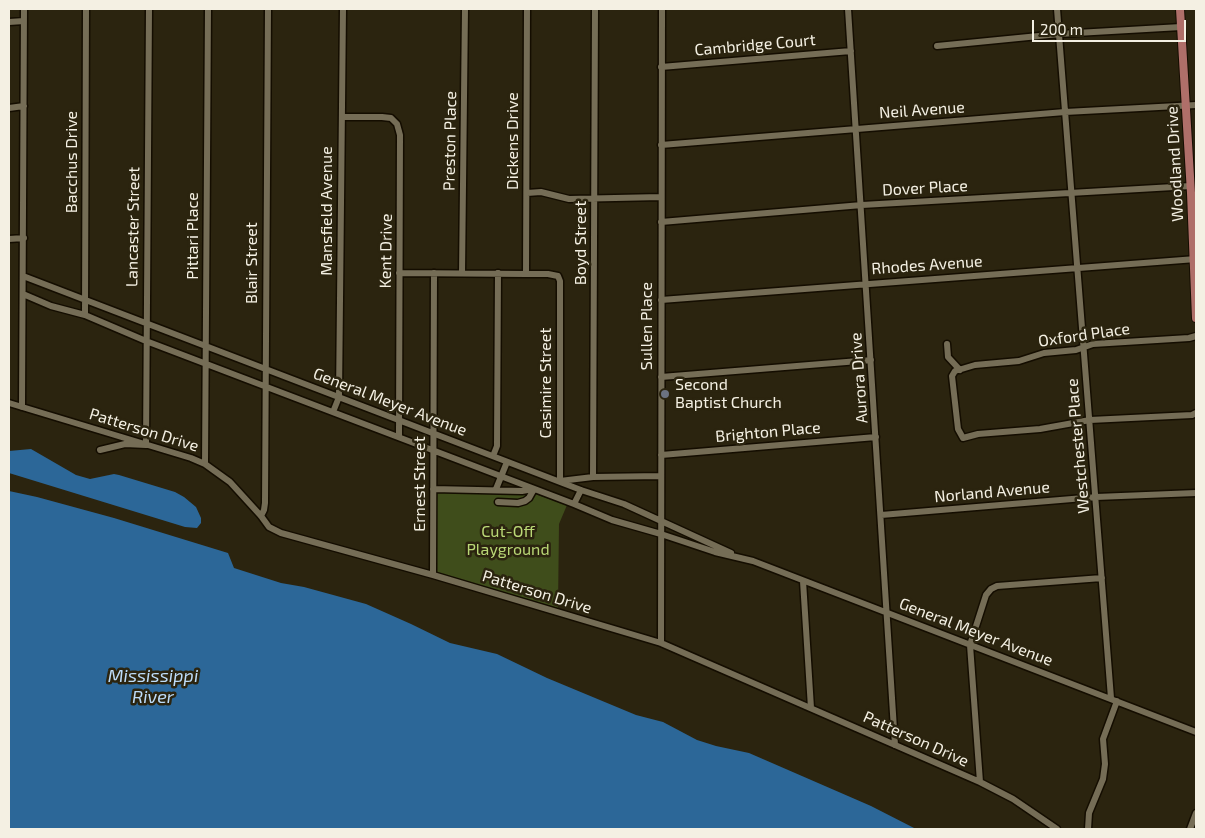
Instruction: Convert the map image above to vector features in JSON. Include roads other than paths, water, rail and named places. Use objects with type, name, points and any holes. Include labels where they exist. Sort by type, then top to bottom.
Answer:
[{"type":"main road","name":"Woodland Drive","points":[[1180,9],[1185,105],[1193,187],[1196,318]]},
{"type":"street","points":[[22,407],[24,9]]},
{"type":"street","name":"Bacchus Drive","points":[[85,315],[86,9]]},
{"type":"street","name":"Lancaster Street","points":[[146,445],[149,9]]},
{"type":"street","name":"Pittari Place","points":[[205,464],[208,9]]},
{"type":"street","name":"Blair Street","points":[[261,516],[265,503],[268,9]]},
{"type":"street","name":"Mansfield Avenue","points":[[333,412],[340,397],[343,9]]},
{"type":"street","name":"Preston Place","points":[[462,273],[465,9]]},
{"type":"street","name":"Dickens Drive","points":[[526,274],[527,9]]},
{"type":"street","name":"Boyd Street","points":[[593,477],[595,9]]},
{"type":"street","name":"Sullen Place","points":[[661,643],[662,9]]},
{"type":"street","name":"Aurora Drive","points":[[848,9],[895,745]]},
{"type":"street","name":"Westchester Place","points":[[1057,9],[1102,578],[1114,699],[1103,739],[1105,764],[1103,779],[1089,814],[1088,829]]},
{"type":"street","points":[[9,22],[24,21]]},
{"type":"street","points":[[937,46],[1059,34],[1181,27]]},
{"type":"street","name":"Cambridge Court","points":[[662,67],[851,51]]},
{"type":"street","name":"Neil Avenue","points":[[661,145],[856,128],[1196,104]]},
{"type":"street","points":[[9,108],[24,106]]},
{"type":"street","name":"Kent Drive","points":[[342,117],[391,118],[398,127],[401,151],[398,437]]},
{"type":"street","name":"Dover Place","points":[[661,222],[862,205],[1193,187]]},
{"type":"street","points":[[527,193],[541,192],[569,199],[661,197]]},
{"type":"street","points":[[9,238],[24,238]]},
{"type":"street","name":"Rhodes Avenue","points":[[661,300],[1195,259]]},
{"type":"street","points":[[399,273],[526,274]]},
{"type":"street","name":"Ernest Street","points":[[433,575],[434,273]]},
{"type":"street","points":[[493,456],[497,446],[498,273]]},
{"type":"street","name":"Casimire Street","points":[[526,274],[556,275],[559,278],[560,481]]},
{"type":"street","name":"General Meyer Avenue","points":[[23,276],[507,462],[624,504],[745,559],[1196,732]]},
{"type":"street","name":"General Meyer Avenue","points":[[23,294],[51,306],[85,315],[146,341],[612,520],[745,559]]},
{"type":"street","name":"Oxford Place","points":[[960,370],[975,365],[1019,361],[1044,353],[1076,350],[1093,344],[1196,336]]},
{"type":"street","points":[[948,344],[948,357],[960,370],[953,373],[952,376],[958,429],[964,438],[978,434],[1040,429],[1090,420],[1196,413]]},
{"type":"street","points":[[661,377],[871,360]]},
{"type":"street","name":"Patterson Drive","points":[[9,403],[205,464],[230,482],[261,516],[268,527],[289,536],[433,575],[661,643],[980,782],[1013,799],[1057,829]]},
{"type":"street","name":"Brighton Place","points":[[661,455],[876,437]]},
{"type":"street","points":[[100,450],[125,444],[146,445]]},
{"type":"street","points":[[496,489],[507,462]]},
{"type":"street","points":[[560,481],[593,477],[661,476]]},
{"type":"street","points":[[433,489],[522,491],[534,489]]},
{"type":"street","points":[[498,502],[518,503],[525,501],[534,489]]},
{"type":"street","points":[[574,504],[581,490]]},
{"type":"street","name":"Norland Avenue","points":[[881,515],[1096,498],[1196,493]]},
{"type":"street","points":[[980,782],[970,645],[986,595],[991,589],[1009,585],[1102,578]]},
{"type":"street","points":[[803,582],[811,708]]},
{"type":"street","points":[[1190,829],[1196,813]]},
{"type":"water","points":[[31,449],[76,475],[90,479],[114,474],[175,492],[196,507],[201,523],[197,528],[185,527],[9,473],[9,451]]},
{"type":"water","name":"Mississippi River","points":[[9,491],[114,518],[228,553],[234,568],[281,583],[304,587],[366,604],[450,643],[497,654],[547,678],[636,715],[663,722],[697,740],[749,753],[871,806],[916,829],[9,829]]},
{"type":"place","name":"Second Baptist Church","points":[[665,394]]},
{"type":"park label","name":"Cut-Off Playground","points":[[508,541]]}]
